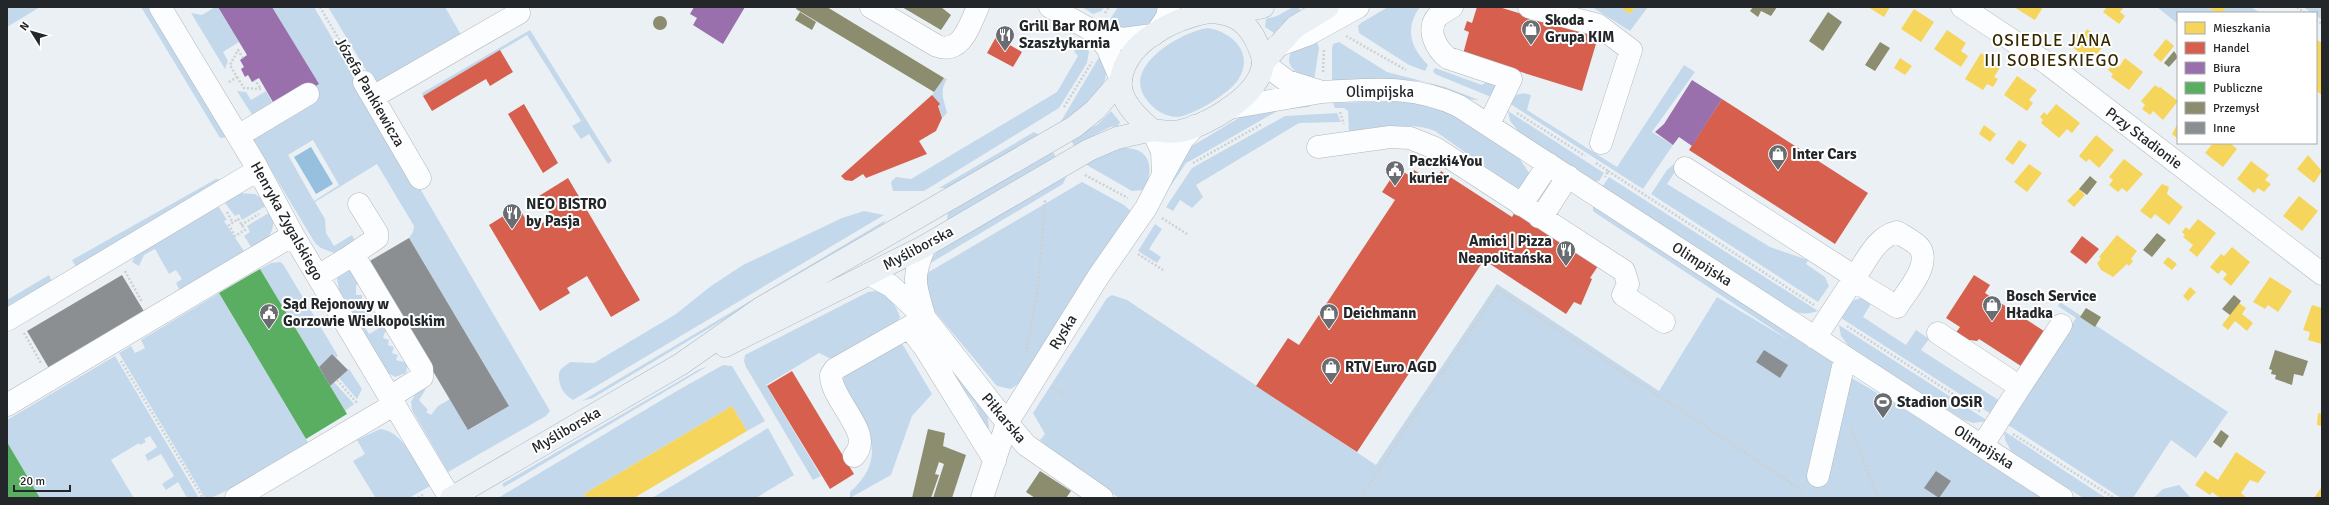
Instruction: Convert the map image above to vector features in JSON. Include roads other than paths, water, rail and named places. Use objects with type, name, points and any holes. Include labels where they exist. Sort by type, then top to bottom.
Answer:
[{"type":"main road","points":[[1263,7],[1192,15],[1155,33],[1132,54],[1121,80],[1124,95],[1130,108],[1152,130],[1180,131],[1195,126],[1229,108],[1253,86],[1263,63],[1295,27],[1328,7]]},
{"type":"main road","points":[[1219,11],[1252,34],[1260,49],[1263,63]]},
{"type":"main road","name":"Myśliborska","points":[[451,498],[680,364],[761,308],[1080,123],[1100,106],[1121,80]]},
{"type":"main road","name":"Myśliborska","points":[[680,364],[731,344],[925,246],[1089,150],[1117,138],[1152,130]]},
{"type":"street","name":"Henryka Zygalskiego","points":[[160,7],[258,170],[293,235],[451,498]]},
{"type":"street","points":[[874,8],[937,46],[944,48],[953,46],[961,40],[978,7]]},
{"type":"street","points":[[1050,7],[1091,30],[1122,39],[1155,33],[1167,17],[1169,7]]},
{"type":"street","points":[[1277,46],[1307,35],[1358,7]]},
{"type":"street","points":[[1452,7],[1437,17],[1434,23],[1434,44],[1440,52],[1448,58],[1511,79],[1489,124]]},
{"type":"street","points":[[1529,7],[1598,25],[1631,50],[1601,143]]},
{"type":"street","name":"Przy Stadionie","points":[[1962,7],[2048,64],[2322,274]]},
{"type":"street","name":"Józefa Pankiewicza","points":[[420,178],[369,90],[519,13]]},
{"type":"street","points":[[1091,30],[1107,47],[1121,80]]},
{"type":"street","name":"Olimpijska","points":[[1263,63],[1287,81],[1322,92]]},
{"type":"street","name":"Olimpijska","points":[[1229,108],[1322,92],[1387,89],[1419,92],[1448,101],[1489,124],[2062,498]]},
{"type":"street","points":[[238,136],[308,94]]},
{"type":"street","name":"Ryska","points":[[982,498],[1007,423],[1098,277],[1146,208],[1183,139],[1195,126]]},
{"type":"street","name":"Ryska","points":[[1152,130],[1162,151],[1163,175]]},
{"type":"street","points":[[1318,147],[1390,137],[1410,138],[1435,148],[1624,271],[1628,284],[1623,295],[1664,322]]},
{"type":"street","points":[[1521,205],[1549,164]]},
{"type":"street","points":[[1685,168],[1854,278],[1815,338]]},
{"type":"street","points":[[7,320],[258,170]]},
{"type":"street","points":[[1539,217],[1545,212],[1568,176]]},
{"type":"street","points":[[318,276],[377,238],[377,234],[359,204]]},
{"type":"street","points":[[7,406],[293,235]]},
{"type":"street","name":"Piłkarska","points":[[917,322],[914,284],[918,263],[925,246]]},
{"type":"street","points":[[236,498],[261,483],[360,410],[392,400],[422,377],[424,372],[358,262],[353,258],[346,259]]},
{"type":"street","name":"Piłkarska","points":[[869,274],[891,286],[917,322],[1026,445],[1102,498]]},
{"type":"street","points":[[854,456],[860,447],[860,435],[832,387],[831,375],[835,369],[917,322],[925,348],[995,461]]},
{"type":"street","points":[[1982,446],[2061,325]]},
{"type":"street","points":[[1938,333],[2020,387]]},
{"type":"street","points":[[1813,485],[1846,358]]},
{"type":"water","points":[[311,147],[333,184],[316,194],[294,157]]},
{"type":"place","name":"Skoda - Grupa KIM","points":[[1531,46]]},
{"type":"place","name":"Grill Bar ROMA Szaszłykarnia","points":[[1005,52]]},
{"type":"place","name":"Inter Cars","points":[[1778,171]]},
{"type":"place","name":"Paczki4You kurier","points":[[1395,187]]},
{"type":"place","name":"NEO BISTRO by Pasja","points":[[512,230]]},
{"type":"place","name":"Amici | Pizza Neapolitańska","points":[[1566,267]]},
{"type":"place","name":"Bosch Service Hładka","points":[[1992,322]]},
{"type":"place","name":"Sąd Rejonowy w Gorzowie Wielkopolskim","points":[[269,330]]},
{"type":"place","name":"Deichmann","points":[[1329,330]]},
{"type":"place","name":"RTV Euro AGD","points":[[1331,384]]},
{"type":"place","name":"Stadion OSiR","points":[[1883,419]]},
{"type":"district","name":"OSIEDLE JANA III SOBIESKIEGO","points":[[2052,50]]}]
